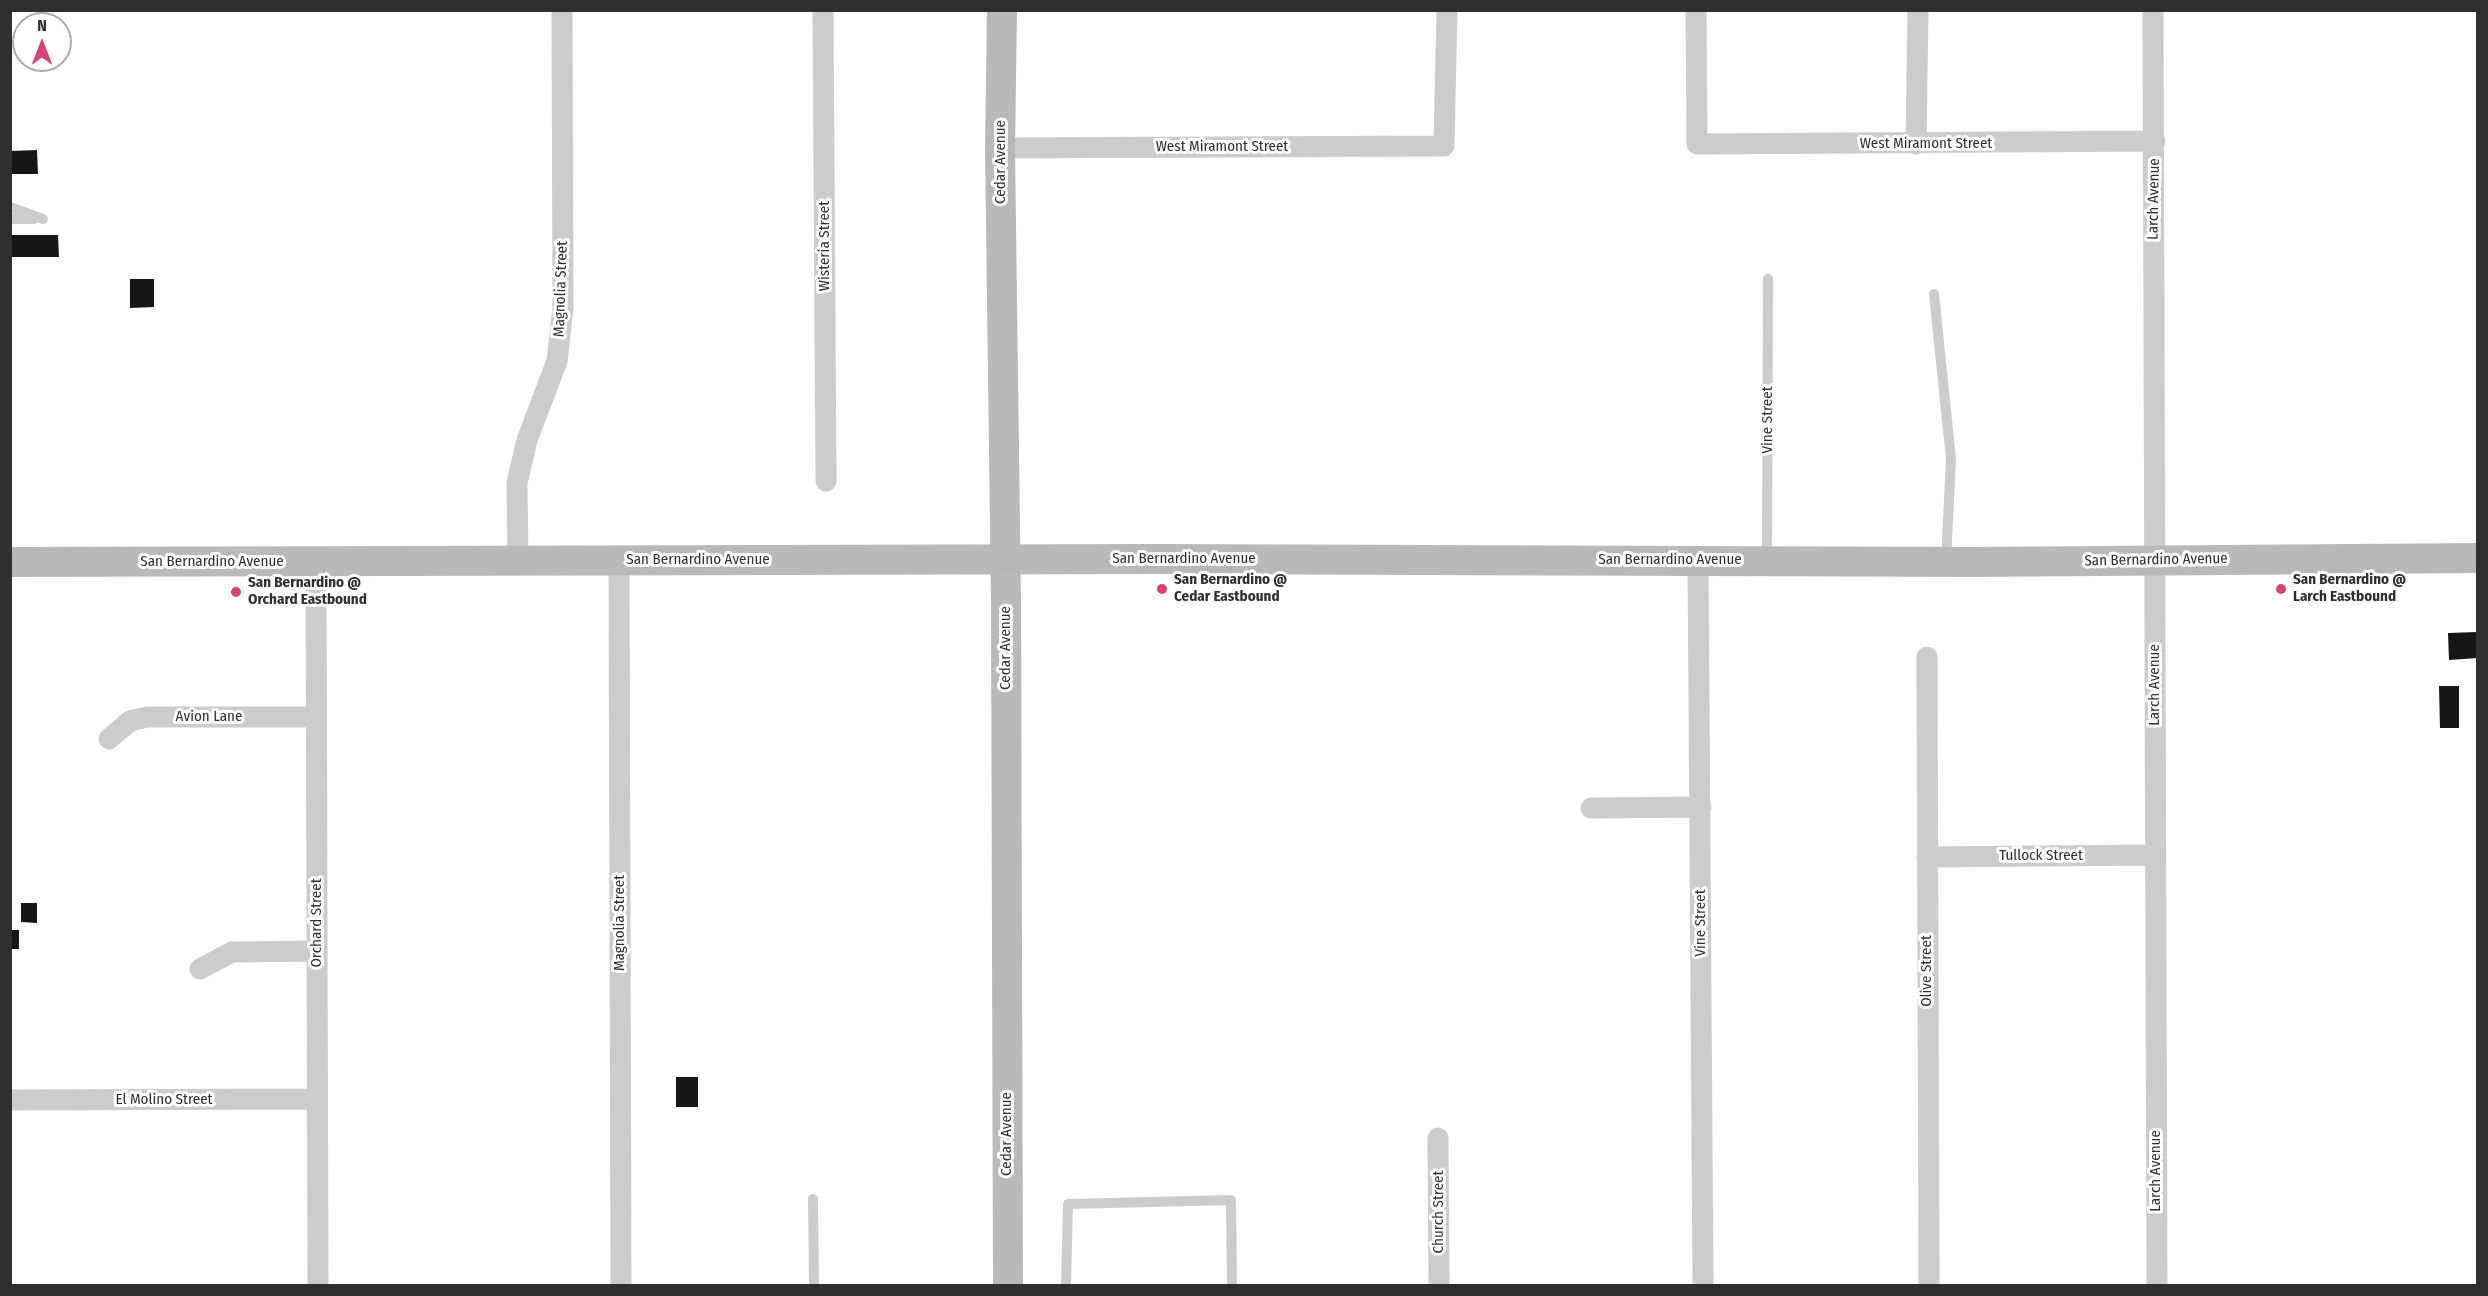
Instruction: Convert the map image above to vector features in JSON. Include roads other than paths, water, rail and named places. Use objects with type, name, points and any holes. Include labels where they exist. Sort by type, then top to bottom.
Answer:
[{"type":"main road","name":"Cedar Avenue","points":[[1002,10],[1000,148],[1006,559],[1008,1286]]},
{"type":"main road","name":"San Bernardino Avenue","points":[[10,562],[1006,559],[1946,561],[2478,558]]},
{"type":"street","name":"Magnolia Street","points":[[518,561],[517,483],[527,440],[557,361],[563,308],[562,10]]},
{"type":"street","name":"Wisteria Street","points":[[823,10],[826,481]]},
{"type":"street","name":"West Miramont Street","points":[[1000,148],[1444,146],[1447,10]]},
{"type":"street","name":"West Miramont Street","points":[[1696,10],[1697,144],[2154,141]]},
{"type":"street","points":[[1916,144],[1918,10]]},
{"type":"street","name":"Larch Avenue","points":[[2152,10],[2157,1286]]},
{"type":"street","name":"Orchard Street","points":[[316,561],[318,1286]]},
{"type":"street","name":"Magnolia Street","points":[[619,561],[621,1286]]},
{"type":"street","name":"Vine Street","points":[[1698,561],[1703,1286]]},
{"type":"street","name":"Olive Street","points":[[1927,657],[1929,1286]]},
{"type":"street","name":"Avion Lane","points":[[110,739],[130,721],[147,717],[315,717]]},
{"type":"street","points":[[1591,808],[1701,807]]},
{"type":"street","name":"Tullock Street","points":[[1927,857],[2155,855]]},
{"type":"street","points":[[200,969],[232,952],[317,951]]},
{"type":"street","name":"El Molino Street","points":[[10,1100],[317,1099]]},
{"type":"street","name":"Church Street","points":[[1438,1138],[1439,1286]]},
{"type":"lane","points":[[10,207],[43,219],[10,219]]},
{"type":"lane","name":"Vine Street","points":[[1767,561],[1768,279]]},
{"type":"lane","points":[[1934,294],[1950,459],[1946,561]]},
{"type":"lane","points":[[813,1199],[814,1286]]},
{"type":"lane","points":[[1066,1286],[1068,1204],[1231,1200],[1232,1286]]},
{"type":"place","name":"San Bernardino @ Cedar Eastbound","points":[[1162,589]]},
{"type":"place","name":"San Bernardino @ Larch Eastbound","points":[[2281,589]]},
{"type":"place","name":"San Bernardino @ Orchard Eastbound","points":[[236,592]]}]
